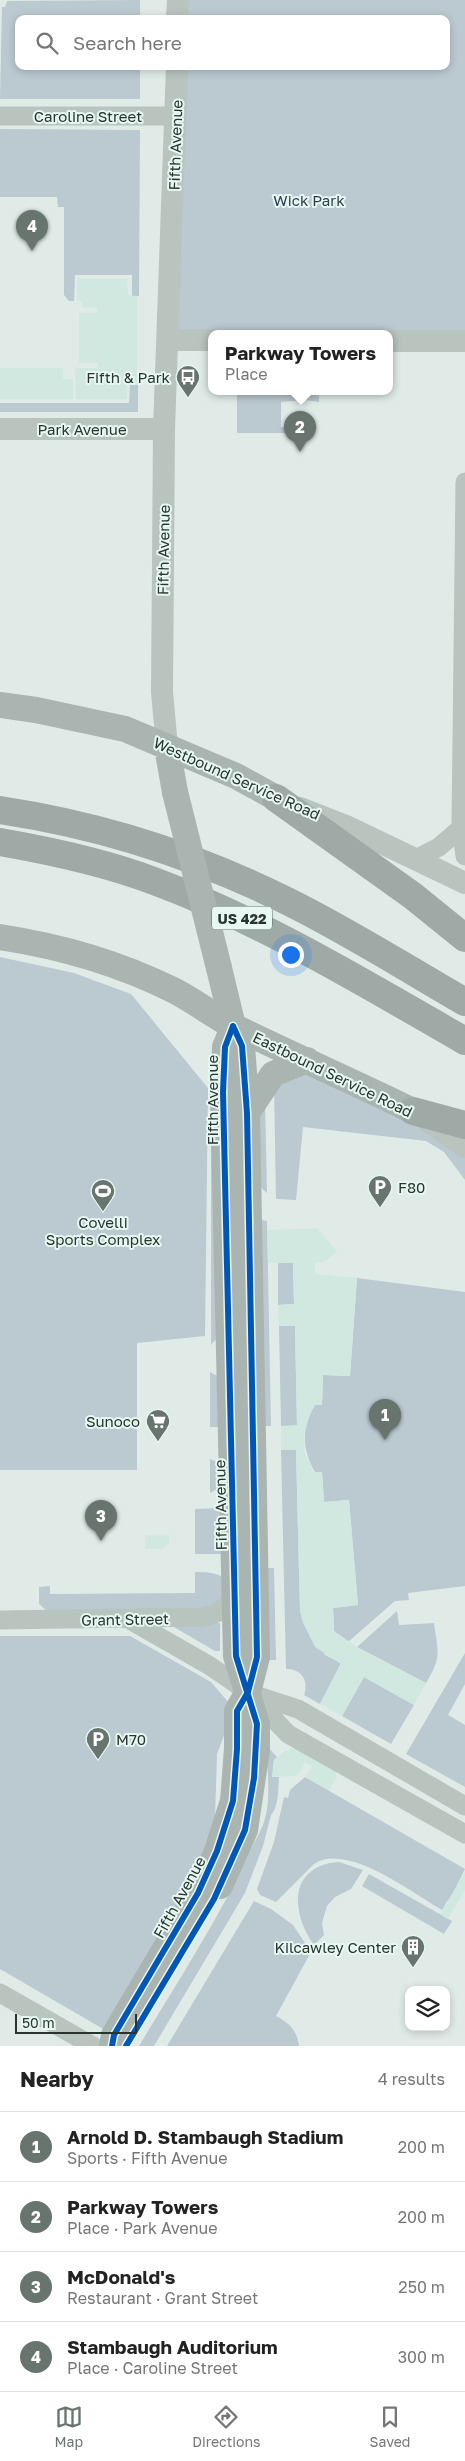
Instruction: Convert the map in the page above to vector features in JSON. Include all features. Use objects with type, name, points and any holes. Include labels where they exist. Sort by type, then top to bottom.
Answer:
[{"type":"highway","points":[[276,798],[413,896],[465,938]]},
{"type":"highway","name":"US 422","points":[[0,810],[71,822],[149,844],[218,870],[288,901],[465,1002]]},
{"type":"highway","name":"US 422","points":[[0,842],[85,859],[155,881],[262,928],[465,1040]]},
{"type":"highway","points":[[413,1111],[465,1125]]},
{"type":"main road","name":"Westbound Service Road","points":[[0,704],[125,729],[236,776],[276,798]]},
{"type":"main road","name":"Fifth Avenue","points":[[112,2046],[114,2035],[198,1893],[217,1852],[233,1801],[237,1749],[237,1711],[248,1692],[256,1657],[247,1112],[242,1046],[233,1026],[175,792],[167,747]]},
{"type":"main road","name":"Eastbound Service Road","points":[[0,937],[34,942],[108,963],[173,990],[233,1026],[413,1111]]},
{"type":"main road","name":"Fifth Avenue","points":[[126,2046],[214,1900],[245,1830],[254,1778],[257,1724],[236,1656],[224,1092],[225,1046],[233,1026]]},
{"type":"main road","points":[[247,1112],[273,1074],[307,1060]]},
{"type":"street","points":[[178,0],[178,15]]},
{"type":"street","name":"Fifth Avenue","points":[[167,747],[162,692],[164,429],[177,70]]},
{"type":"street","name":"Caroline Street","points":[[0,116],[176,116]]},
{"type":"street","points":[[168,340],[208,340]]},
{"type":"street","points":[[393,341],[465,341]]},
{"type":"street","name":"Park Avenue","points":[[0,429],[164,429]]},
{"type":"street","points":[[465,482],[462,828],[465,856]]},
{"type":"street","name":"Westbound Service Road","points":[[276,798],[346,826],[465,883]]},
{"type":"street","points":[[416,859],[438,847],[462,828]]},
{"type":"street","name":"Eastbound Service Road","points":[[413,1111],[465,1148]]},
{"type":"street","name":"Grant Street","points":[[0,1620],[130,1620],[210,1616],[226,1606],[236,1588]]},
{"type":"street","points":[[130,1620],[210,1666],[248,1692],[288,1734],[465,1834]]},
{"type":"street","points":[[248,1692],[298,1709],[465,1806]]},
{"type":"street","points":[[380,1787],[392,1764]]},
{"type":"street","points":[[0,1993],[93,2046]]},
{"type":"green space","points":[[140,0],[140,15],[15,15],[15,70],[140,70],[140,99],[0,99],[2,7],[5,7],[7,1]]},
{"type":"green space","name":"Wick Park","points":[[178,0],[465,0],[465,341],[393,333],[393,330],[208,330],[208,333],[168,340],[177,70],[450,70],[450,15],[177,15]]},
{"type":"green space","points":[[0,129],[140,130],[139,296],[132,296],[132,275],[75,275],[74,301],[69,301],[64,295],[64,207],[58,207],[57,197],[0,197]]},
{"type":"green space","points":[[130,385],[138,385],[138,412],[0,412],[0,403],[129,403]]},
{"type":"green space","points":[[237,395],[319,395],[319,402],[305,400],[281,402],[281,427],[286,428],[286,433],[237,433]]},
{"type":"green space","name":"Covelli Sports Complex","points":[[0,957],[74,973],[131,994],[208,1088],[205,1336],[137,1343],[137,1470],[0,1470]]},
{"type":"green space","points":[[300,1074],[312,1074],[399,1116],[465,1155],[465,1180],[444,1152],[426,1141],[303,1127],[296,1200],[276,1199],[274,1085]]},
{"type":"green space","points":[[265,1099],[267,1193],[257,1184],[256,1111]]},
{"type":"green space","points":[[211,1117],[217,1338],[211,1345]]},
{"type":"green space","points":[[262,1220],[267,1221],[271,1426],[262,1426]]},
{"type":"green space","points":[[278,1263],[293,1263],[294,1304],[278,1305]]},
{"type":"green space","points":[[357,1278],[465,1292],[465,1586],[408,1593],[409,1600],[395,1601],[348,1642],[334,1631],[333,1608],[358,1605],[349,1500],[324,1502],[322,1472],[315,1472],[311,1463],[306,1447],[305,1430],[315,1405],[322,1405],[323,1375],[350,1376]]},
{"type":"green space","points":[[279,1326],[295,1326],[297,1426],[281,1426]]},
{"type":"green space","points":[[210,1372],[219,1377],[222,1427],[210,1427]]},
{"type":"green space","points":[[281,1450],[296,1450],[300,1611],[325,1655],[341,1663],[320,1704],[304,1695],[306,1685],[303,1676],[296,1671],[286,1669]]},
{"type":"green space","points":[[210,1459],[219,1463],[221,1487],[210,1493]]},
{"type":"green space","points":[[220,1508],[221,1554],[195,1554],[195,1509]]},
{"type":"green space","points":[[266,1568],[274,1568],[276,1660],[261,1660]]},
{"type":"green space","points":[[195,1572],[216,1574],[227,1580],[224,1598],[209,1609],[47,1611],[39,1604],[39,1587],[50,1586],[50,1594],[195,1593]]},
{"type":"green space","points":[[397,1611],[399,1625],[434,1623],[438,1654],[435,1667],[426,1683],[357,1647]]},
{"type":"green space","points":[[167,1623],[220,1623],[220,1651],[215,1651]]},
{"type":"green space","name":"M70","points":[[0,1636],[130,1636],[211,1682],[229,1703],[228,1725],[217,1754],[215,1818],[195,1875],[105,2030],[0,1969]]},
{"type":"green space","points":[[465,1653],[465,1684],[448,1715],[465,1725],[465,1787],[406,1754]]},
{"type":"green space","points":[[364,1677],[414,1705],[391,1744],[342,1716]]},
{"type":"green space","points":[[268,1747],[277,1757],[274,1760],[272,1777],[279,1777],[278,1797],[263,1846],[245,1893],[154,2046],[139,2046],[209,1929],[262,1826],[268,1803]]},
{"type":"green space","points":[[305,1777],[465,1869],[449,1901],[447,1901],[442,1910],[379,1872],[361,1864],[344,1860],[328,1859],[314,1864],[276,1902],[260,1895],[257,1889],[274,1842],[284,1797],[288,1798],[290,1790]]},
{"type":"green space","points":[[339,1862],[363,1870],[351,1889],[335,1897],[327,1906],[322,1923],[324,1935],[314,1945],[301,1919],[298,1905],[299,1892],[303,1881],[311,1872],[323,1865]]},
{"type":"green space","points":[[369,1874],[452,1921],[444,1934],[362,1886]]},
{"type":"green space","points":[[254,1901],[271,1909],[293,1925],[311,1952],[276,2016],[292,2028],[299,2046],[167,2046]]},
{"type":"shaded area","points":[[77,278],[127,278],[128,295],[137,296],[137,385],[127,385],[127,399],[76,399],[75,368],[98,368],[98,363],[79,363],[79,313],[97,313],[97,308],[82,307],[82,301],[77,301]]},
{"type":"shaded area","points":[[0,368],[63,368],[63,379],[73,379],[73,399],[0,399]]},
{"type":"shaded area","points":[[317,1228],[337,1252],[324,1262],[315,1263],[315,1274],[357,1278],[350,1376],[323,1375],[322,1405],[315,1405],[311,1411],[304,1435],[305,1453],[314,1472],[322,1472],[324,1502],[349,1500],[358,1605],[333,1608],[334,1631],[357,1647],[426,1683],[414,1705],[364,1677],[342,1716],[320,1704],[341,1664],[315,1647],[303,1623],[300,1611],[296,1450],[281,1450],[281,1426],[297,1425],[295,1326],[279,1326],[278,1305],[294,1304],[293,1263],[268,1263],[267,1230]]},
{"type":"shaded area","points":[[145,1535],[169,1535],[169,1544],[162,1549],[145,1549]]},
{"type":"shaded area","points":[[292,1748],[301,1749],[335,1765],[336,1779],[329,1790],[305,1777],[312,1766],[305,1762],[300,1772],[295,1776],[272,1777],[274,1760],[283,1752]]},
{"type":"shaded area","points":[[465,1872],[465,1890],[448,1919],[440,1914]]},
{"type":"cycle path","points":[[112,2046],[114,2035],[198,1893],[217,1851],[233,1801],[237,1749],[237,1711],[248,1692],[257,1657],[247,1113],[242,1046],[233,1026]]},
{"type":"cycle path","points":[[126,2046],[214,1899],[245,1830],[254,1778],[257,1724],[236,1656],[223,1092],[225,1047],[233,1026]]},
{"type":"place","name":"Stambaugh Auditorium","points":[[32,251]]},
{"type":"place","name":"Fifth & Park","points":[[188,398]]},
{"type":"place","name":"Parkway Towers","points":[[300,452]]},
{"type":"place","name":"F80","points":[[380,1208]]},
{"type":"place","name":"Covelli Sports Complex","points":[[103,1212]]},
{"type":"place","name":"Arnold D. Stambaugh Stadium","points":[[385,1440]]},
{"type":"place","name":"Sunoco","points":[[158,1442]]},
{"type":"place","name":"McDonald's","points":[[101,1541]]},
{"type":"place","name":"M70","points":[[98,1760]]},
{"type":"place","name":"Kilcawley Center","points":[[413,1968]]}]
